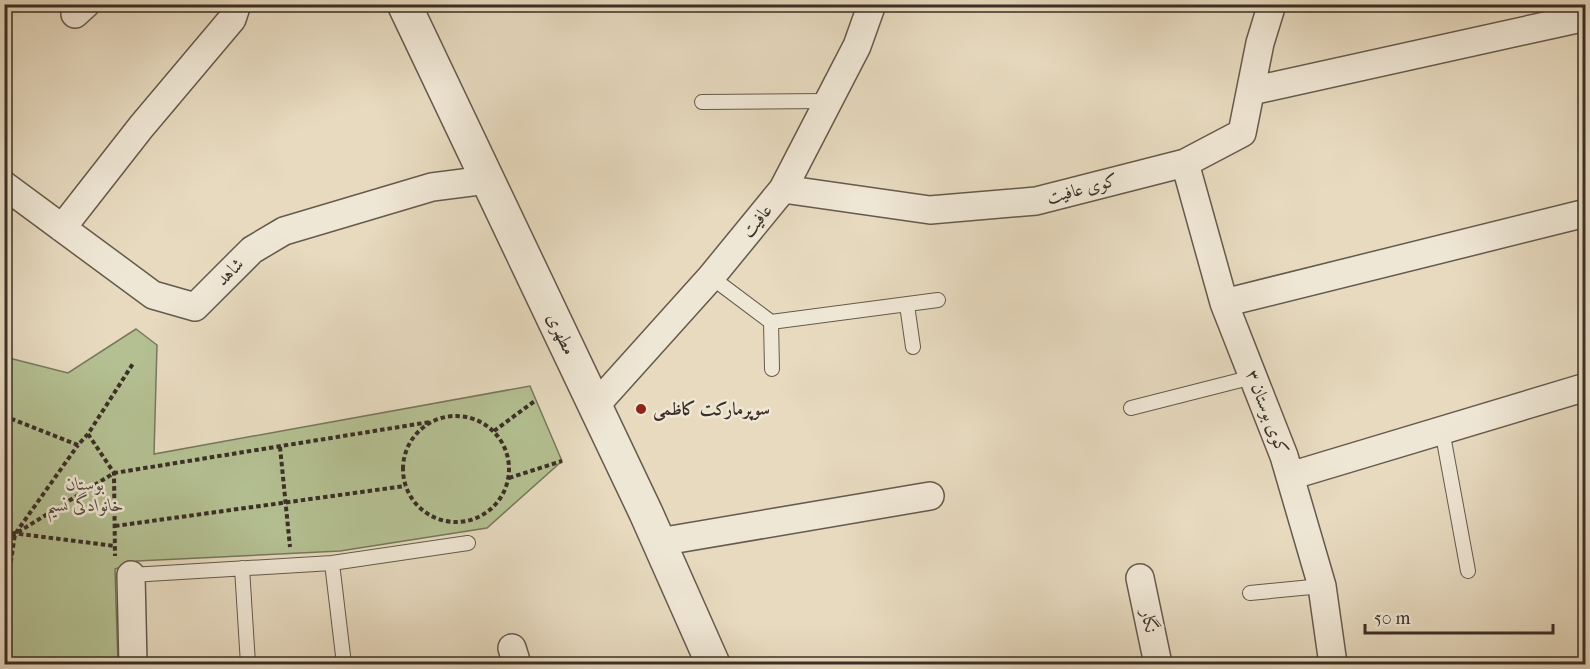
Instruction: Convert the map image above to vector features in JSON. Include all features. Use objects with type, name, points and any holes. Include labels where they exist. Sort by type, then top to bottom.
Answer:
[{"type":"street","points":[[62,228],[141,127],[232,19],[237,4]]},
{"type":"street","name":"مطهری","points":[[404,4],[659,542],[713,664]]},
{"type":"street","name":"عافیت","points":[[595,406],[711,277],[783,189],[857,46],[872,4]]},
{"type":"street","name":"کوی عافیت","points":[[783,189],[930,210],[1036,201],[1185,163],[1242,133],[1260,43],[1272,4]]},
{"type":"street","points":[[1251,91],[1586,17]]},
{"type":"street","name":"کوی بوستان ۳","points":[[1185,163],[1224,303],[1290,476],[1322,586],[1333,664]]},
{"type":"street","name":"شاهد","points":[[4,185],[153,295],[195,307],[252,250],[284,231],[432,187],[487,180]]},
{"type":"street","points":[[1224,303],[1586,213]]},
{"type":"street","points":[[1290,476],[1586,387]]},
{"type":"street","points":[[659,542],[930,496]]},
{"type":"street","points":[[123,567],[134,664]]},
{"type":"street","name":"نگار","points":[[1140,578],[1158,664]]},
{"type":"lane","points":[[702,102],[829,101]]},
{"type":"lane","points":[[711,277],[771,322],[938,300]]},
{"type":"lane","points":[[907,304],[913,347]]},
{"type":"lane","points":[[771,322],[772,369]]},
{"type":"lane","points":[[1131,408],[1253,377]]},
{"type":"lane","points":[[1442,430],[1468,571]]},
{"type":"lane","points":[[123,567],[291,566],[332,563],[468,543]]},
{"type":"lane","points":[[332,563],[344,664]]},
{"type":"lane","points":[[242,568],[248,664]]},
{"type":"lane","points":[[1250,593],[1322,586]]},
{"type":"path","points":[[4,40],[10,37]]},
{"type":"path","points":[[4,607],[15,534],[88,434],[134,362]]},
{"type":"path","points":[[494,432],[536,400]]},
{"type":"path","points":[[4,416],[78,445]]},
{"type":"path","points":[[4,538],[15,534],[114,473],[430,422],[448,416],[465,417],[481,422],[494,432],[504,445],[510,461],[509,478],[504,494],[494,507],[480,517],[464,522],[446,522],[428,515],[414,503],[405,486],[402,468],[406,450],[416,434],[430,422]]},
{"type":"path","points":[[88,434],[114,473],[115,546],[123,567]]},
{"type":"path","points":[[280,447],[291,566]]},
{"type":"path","points":[[509,478],[562,461]]},
{"type":"path","points":[[115,526],[405,486]]},
{"type":"path","points":[[4,532],[115,546]]},
{"type":"green space","name":"بوستان خانوادگی نسیم","points":[[136,329],[157,345],[154,454],[530,386],[562,461],[487,528],[340,551],[137,561],[115,569],[118,664],[5,664],[5,357],[68,373]]},
{"type":"place","name":"سوپرمارکت کاظمی","points":[[641,409]]}]
